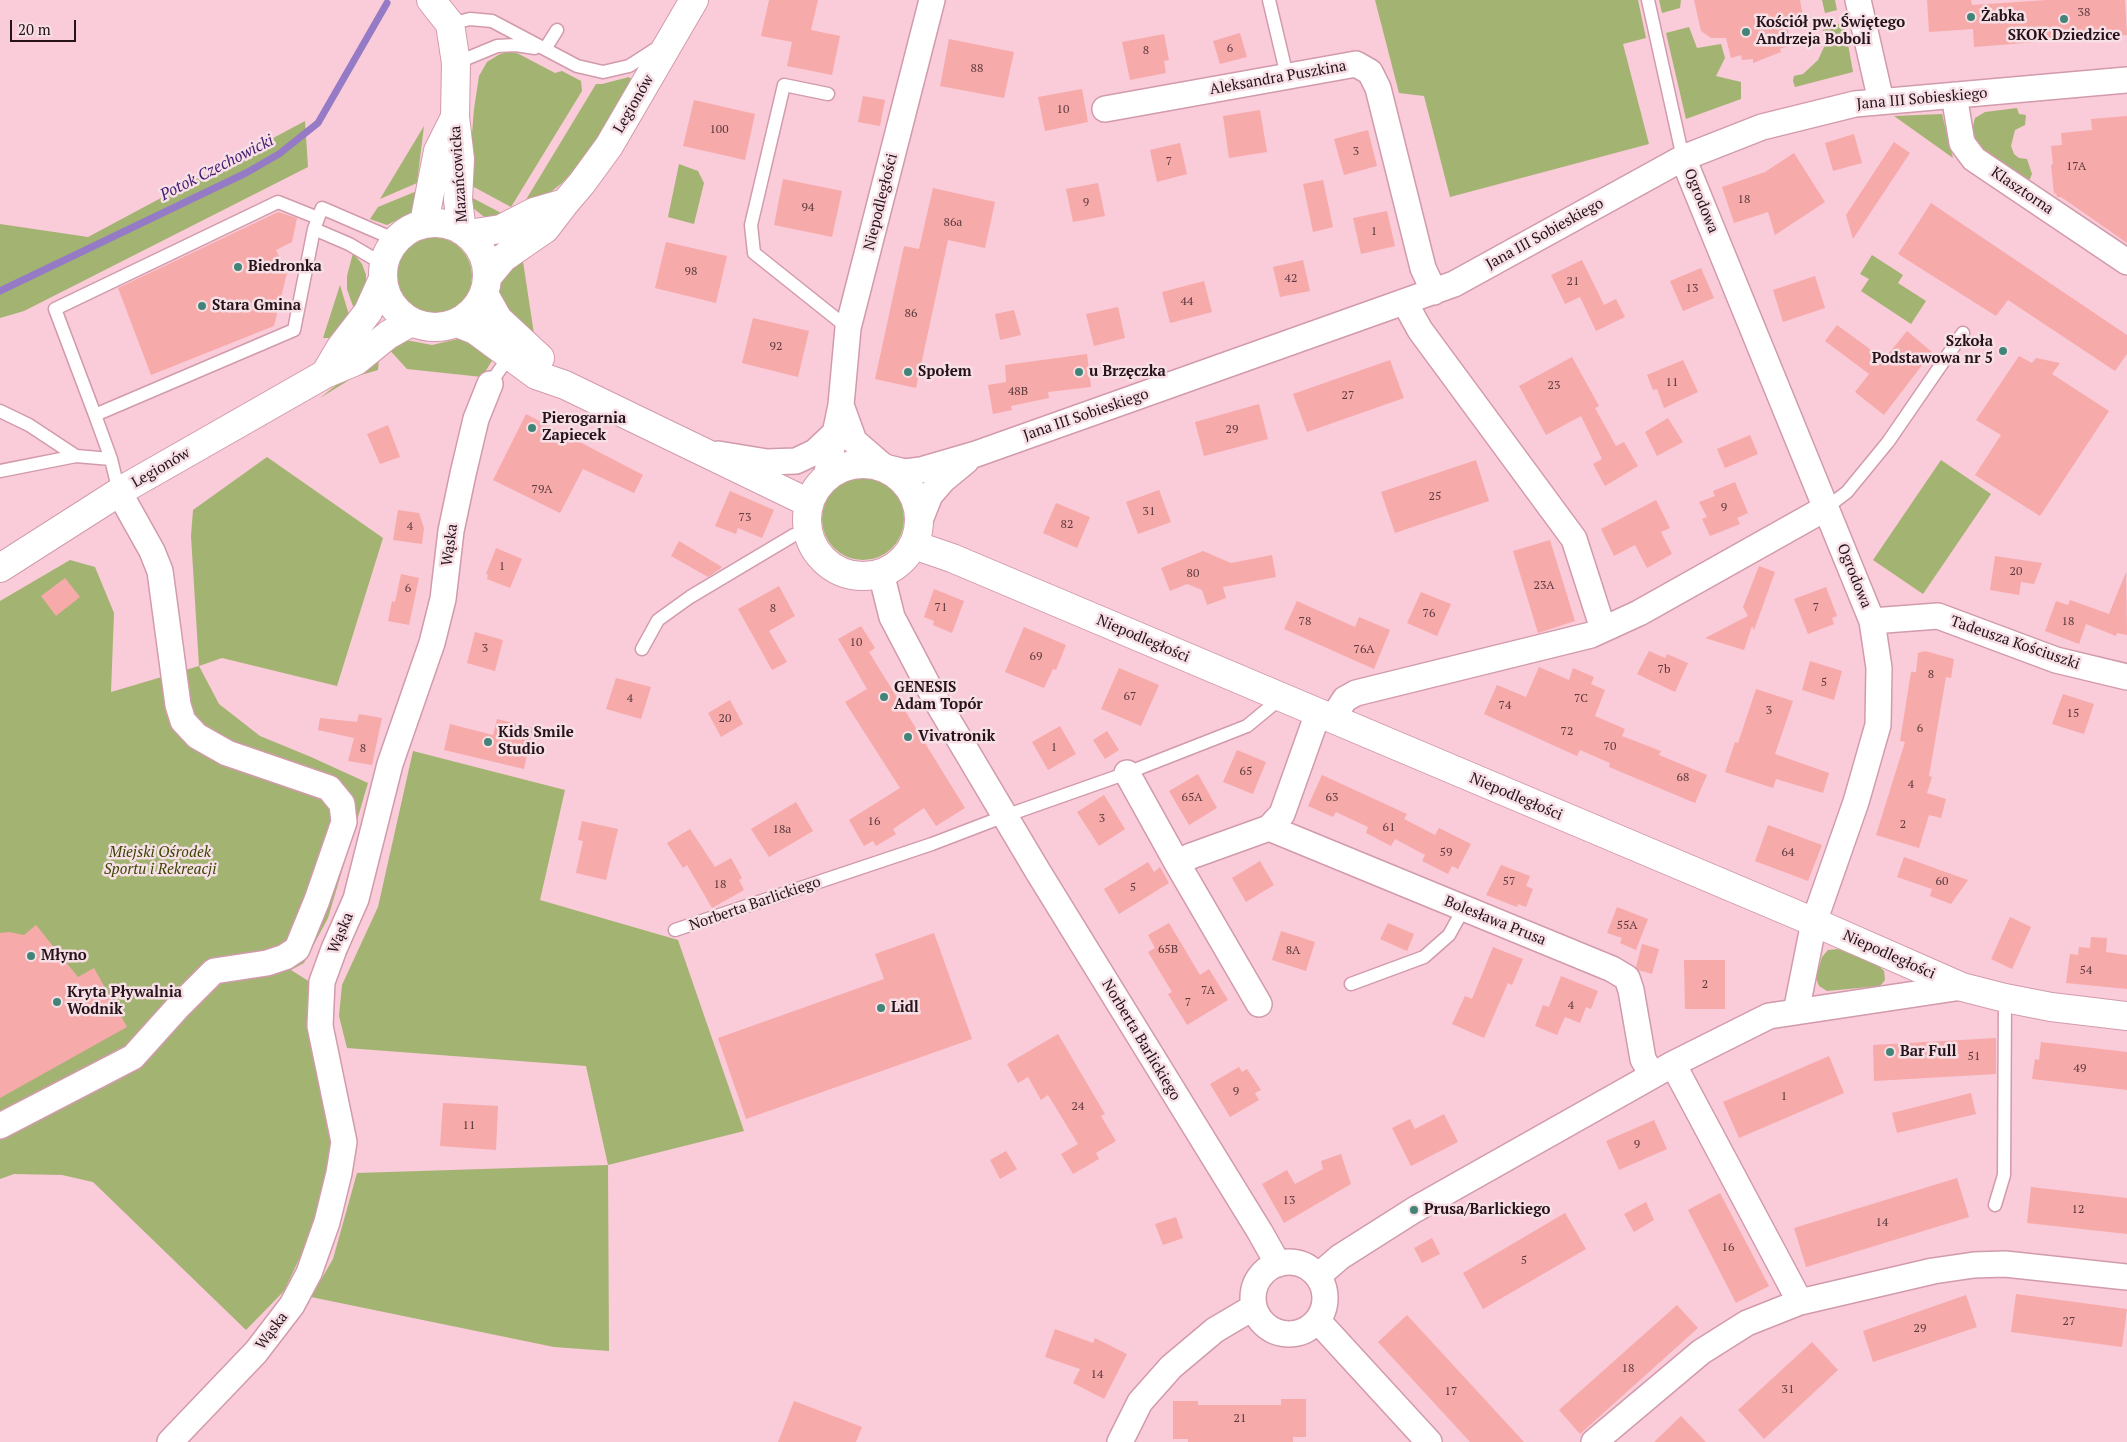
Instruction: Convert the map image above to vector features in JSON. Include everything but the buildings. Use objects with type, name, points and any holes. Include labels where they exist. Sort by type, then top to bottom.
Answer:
[{"type":"street","name":"Mazańcowicka","points":[[431,0],[450,24],[456,64],[455,117],[460,159],[458,200],[465,232]]},
{"type":"street","name":"Legionów","points":[[486,285],[503,258],[546,229],[610,146],[694,0]]},
{"type":"street","name":"Niepodległości","points":[[826,477],[841,405],[848,328],[932,0]]},
{"type":"street","points":[[1858,0],[1881,101]]},
{"type":"street","name":"Aleksandra Puszkina","points":[[1105,109],[1356,64],[1370,72],[1378,88],[1422,268],[1434,292]]},
{"type":"street","name":"Jana III Sobieskiego","points":[[884,467],[905,472],[921,470],[976,454],[1434,292],[1454,284],[1683,158],[1762,127],[1855,104],[2127,80]]},
{"type":"street","name":"Klasztorna","points":[[1954,95],[1962,144],[1974,158],[2127,262]]},
{"type":"street","name":"Mazańcowicka","points":[[424,224],[438,150],[455,117]]},
{"type":"street","name":"Ogrodowa","points":[[1683,158],[1872,621],[1879,668],[1878,726],[1856,802],[1814,922],[1796,1012]]},
{"type":"street","points":[[465,232],[502,228],[534,212],[565,202]]},
{"type":"street","points":[[486,285],[478,306],[469,316],[457,323],[442,328],[426,327],[411,322],[398,313],[388,298],[383,272],[388,251],[396,240],[408,230],[424,224],[440,223],[455,226],[465,232],[478,246],[485,260],[486,285],[498,320],[546,362],[565,385]]},
{"type":"street","name":"Legionów","points":[[325,374],[341,347],[368,312],[383,272]]},
{"type":"street","points":[[1405,303],[1420,330],[1574,539],[1603,630]]},
{"type":"street","name":"Legionów","points":[[0,568],[120,492],[325,374],[356,361],[388,335],[411,322]]},
{"type":"street","points":[[457,323],[475,330],[536,375],[565,385],[809,503]]},
{"type":"street","name":"Wąska","points":[[170,1442],[256,1352],[292,1305],[309,1273],[327,1222],[339,1174],[344,1142],[320,1026],[322,982],[356,899],[390,764],[432,643],[443,599],[451,531],[463,474],[476,419],[490,384]]},
{"type":"street","name":"Niepodległości","points":[[841,405],[854,440],[884,467]]},
{"type":"street","points":[[702,452],[767,462],[796,461],[815,452],[835,433]]},
{"type":"street","name":"Jana III Sobieskiego","points":[[917,532],[930,495],[943,480],[976,454]]},
{"type":"street","points":[[862,464],[884,467],[904,479],[913,492],[918,506],[917,532],[897,566],[881,573],[858,576],[839,570],[822,560],[812,544],[806,522],[809,503],[826,477],[843,466],[862,464]]},
{"type":"street","points":[[0,1126],[133,1056],[214,971],[267,963],[285,957],[297,950],[317,900],[344,822],[342,804],[329,788],[227,753],[197,736],[183,721],[178,705],[160,571],[152,551],[120,492]]},
{"type":"street","points":[[1177,863],[1191,856],[1269,828],[1282,814],[1325,716],[1345,699],[1356,693],[1591,635],[1639,613],[1826,508]]},
{"type":"street","name":"Niepodległości","points":[[917,532],[952,558],[1814,922],[1962,987],[2051,1007],[2127,1016]]},
{"type":"street","name":"Norberta Barlickiego","points":[[881,573],[892,617],[933,695],[1278,1264]]},
{"type":"street","name":"Tadeusza Kościuszki","points":[[1872,621],[1938,616],[2056,660],[2127,678]]},
{"type":"street","points":[[1127,773],[1259,1004]]},
{"type":"street","name":"Bolesława Prusa","points":[[1269,828],[1612,969],[1627,978],[1631,990],[1643,1059],[1663,1070]]},
{"type":"street","points":[[297,950],[326,972]]},
{"type":"street","points":[[1318,1276],[1340,1257],[1414,1210],[1663,1070],[1769,1016],[1962,987]]},
{"type":"street","points":[[1663,1070],[1800,1302]]},
{"type":"street","points":[[1289,1262],[1310,1268],[1318,1276],[1324,1287],[1326,1298],[1324,1311],[1310,1329],[1299,1334],[1282,1334],[1266,1327],[1258,1318],[1254,1308],[1255,1286],[1260,1276],[1268,1269],[1278,1264],[1289,1262]]},
{"type":"street","points":[[1594,1442],[1701,1352],[1747,1323],[1800,1302],[1933,1271],[1974,1265],[2005,1264],[2127,1277]]},
{"type":"street","points":[[1120,1442],[1140,1402],[1171,1367],[1215,1330],[1254,1308]]},
{"type":"street","points":[[1318,1321],[1429,1442]]},
{"type":"lane","points":[[1269,0],[1286,76]]},
{"type":"lane","points":[[1648,0],[1683,158]]},
{"type":"lane","points":[[450,24],[470,19],[492,21],[577,66],[603,72],[629,66],[671,39]]},
{"type":"lane","points":[[544,49],[557,30]]},
{"type":"lane","points":[[456,64],[496,46],[516,45],[544,49]]},
{"type":"lane","points":[[828,94],[784,84],[751,224],[754,253],[848,328]]},
{"type":"lane","points":[[120,492],[111,459],[56,309],[278,202],[318,218],[396,240]]},
{"type":"lane","points":[[318,218],[383,272]]},
{"type":"lane","points":[[95,415],[294,330],[318,218]]},
{"type":"lane","points":[[1826,508],[1847,492],[1888,442],[1962,333]]},
{"type":"lane","points":[[490,384],[510,355]]},
{"type":"lane","points":[[0,411],[29,425],[76,456]]},
{"type":"lane","points":[[0,471],[76,456],[111,459]]},
{"type":"lane","points":[[642,649],[658,620],[690,597],[794,535],[808,531]]},
{"type":"lane","points":[[1005,816],[1127,773],[1247,726],[1281,698]]},
{"type":"lane","name":"Norberta Barlickiego","points":[[675,930],[932,844],[1005,816]]},
{"type":"lane","points":[[1351,984],[1424,957],[1449,935],[1464,908]]},
{"type":"lane","points":[[1995,1205],[2004,1175],[2005,998]]},
{"type":"green space","points":[[1375,0],[1638,0],[1646,38],[1623,44],[1649,144],[1450,197],[1424,96],[1399,93]]},
{"type":"green space","points":[[1659,0],[1681,0],[1680,8],[1662,13]]},
{"type":"green space","points":[[1822,0],[1835,0],[1837,10],[1825,13]]},
{"type":"green space","points":[[1844,22],[1853,72],[1795,87],[1794,76],[1803,74],[1818,60],[1825,45],[1823,29]]},
{"type":"green space","points":[[1689,27],[1697,48],[1721,44],[1725,58],[1716,76],[1741,82],[1741,99],[1686,119],[1666,33]]},
{"type":"green space","points":[[517,53],[555,73],[562,71],[581,81],[582,91],[511,207],[468,182],[474,109],[479,76],[487,62],[500,54]]},
{"type":"green space","points":[[629,77],[631,79],[620,101],[586,157],[562,183],[542,199],[524,203],[596,84]]},
{"type":"green space","points":[[2017,108],[2019,114],[2026,115],[2025,125],[2015,130],[2011,146],[2014,154],[2019,158],[2027,159],[2032,174],[2029,181],[1979,148],[1972,130],[1975,118],[1985,112]]},
{"type":"green space","points":[[1942,114],[1953,158],[1894,116]]},
{"type":"green space","points":[[305,121],[308,167],[24,311],[0,318],[0,224],[88,237]]},
{"type":"green space","points":[[424,126],[417,183],[380,199]]},
{"type":"green space","points":[[679,164],[698,171],[704,183],[694,224],[668,217]]},
{"type":"green space","points":[[417,191],[419,207],[407,215],[387,225],[370,219],[378,207]]},
{"type":"green space","points":[[467,195],[505,215],[490,219],[483,216],[468,202]]},
{"type":"green space","points":[[433,237],[448,240],[465,254],[469,261],[472,276],[469,291],[455,308],[448,312],[433,315],[418,312],[401,298],[397,291],[394,276],[397,261],[411,244],[418,240]]},
{"type":"green space","points":[[353,253],[362,264],[366,275],[366,294],[356,315],[347,289],[347,276]]},
{"type":"green space","points":[[522,255],[536,347],[498,306],[497,285]]},
{"type":"green space","points":[[1872,255],[1903,275],[1898,283],[1926,301],[1911,324],[1861,291],[1869,279],[1860,274]]},
{"type":"green space","points":[[340,285],[349,315],[329,338],[323,338]]},
{"type":"green space","points":[[462,338],[496,354],[482,377],[407,369],[385,345],[406,340],[432,345]]},
{"type":"green space","points":[[374,355],[379,359],[378,370],[354,377],[320,398]]},
{"type":"green space","points":[[267,457],[383,538],[337,686],[222,658],[199,666],[191,536],[193,510]]},
{"type":"green space","points":[[1941,460],[1991,494],[1923,594],[1873,560]]},
{"type":"green space","points":[[863,478],[879,481],[892,490],[901,503],[904,519],[901,535],[892,548],[879,557],[863,560],[847,557],[834,548],[825,535],[822,519],[825,503],[834,490],[847,481]]},
{"type":"green space","name":"Miejski Ośrodek Sportu i Rekreacji","points":[[70,560],[95,567],[114,613],[111,692],[199,666],[219,704],[260,736],[368,783],[328,918],[304,963],[291,970],[310,982],[332,1142],[312,1232],[284,1291],[246,1330],[93,1182],[62,1175],[14,1174],[0,1179],[0,601]]},
{"type":"green space","points":[[413,751],[565,790],[540,900],[678,940],[744,1131],[608,1165],[586,1066],[347,1048],[339,1016],[342,985],[378,907]]},
{"type":"green space","points":[[1838,949],[1879,966],[1884,971],[1885,980],[1880,986],[1827,991],[1819,986],[1816,978],[1822,957],[1828,950]]},
{"type":"green space","points":[[608,1165],[609,1351],[554,1347],[311,1297],[333,1259],[357,1173]]},
{"type":"waterway","name":"Potok Czechowicki","points":[[0,291],[246,173],[279,154],[318,123],[387,3]]},
{"type":"place","name":"Żabka","points":[[1971,17]]},
{"type":"place","name":"SKOK Dziedzice","points":[[2064,19]]},
{"type":"place","name":"Kościół pw. Świętego Andrzeja Boboli","points":[[1746,32]]},
{"type":"place","name":"Biedronka","points":[[238,267]]},
{"type":"place","name":"Stara Gmina","points":[[202,306]]},
{"type":"place","name":"Szkoła Podstawowa nr 5","points":[[2003,351]]},
{"type":"place","name":"Społem","points":[[908,372]]},
{"type":"place","name":"u Brzęczka","points":[[1079,372]]},
{"type":"place","name":"Pierogarnia Zapiecek","points":[[532,428]]},
{"type":"place","name":"GENESIS Adam Topór","points":[[884,697]]},
{"type":"place","name":"Vivatronik","points":[[908,737]]},
{"type":"place","name":"Kids Smile Studio","points":[[488,742]]},
{"type":"place","name":"Młyno","points":[[31,956]]},
{"type":"place","name":"Kryta Pływalnia Wodnik","points":[[57,1002]]},
{"type":"place","name":"Lidl","points":[[881,1008]]},
{"type":"place","name":"Bar Full","points":[[1890,1052]]},
{"type":"place","name":"Prusa/Barlickiego","points":[[1414,1210]]}]
